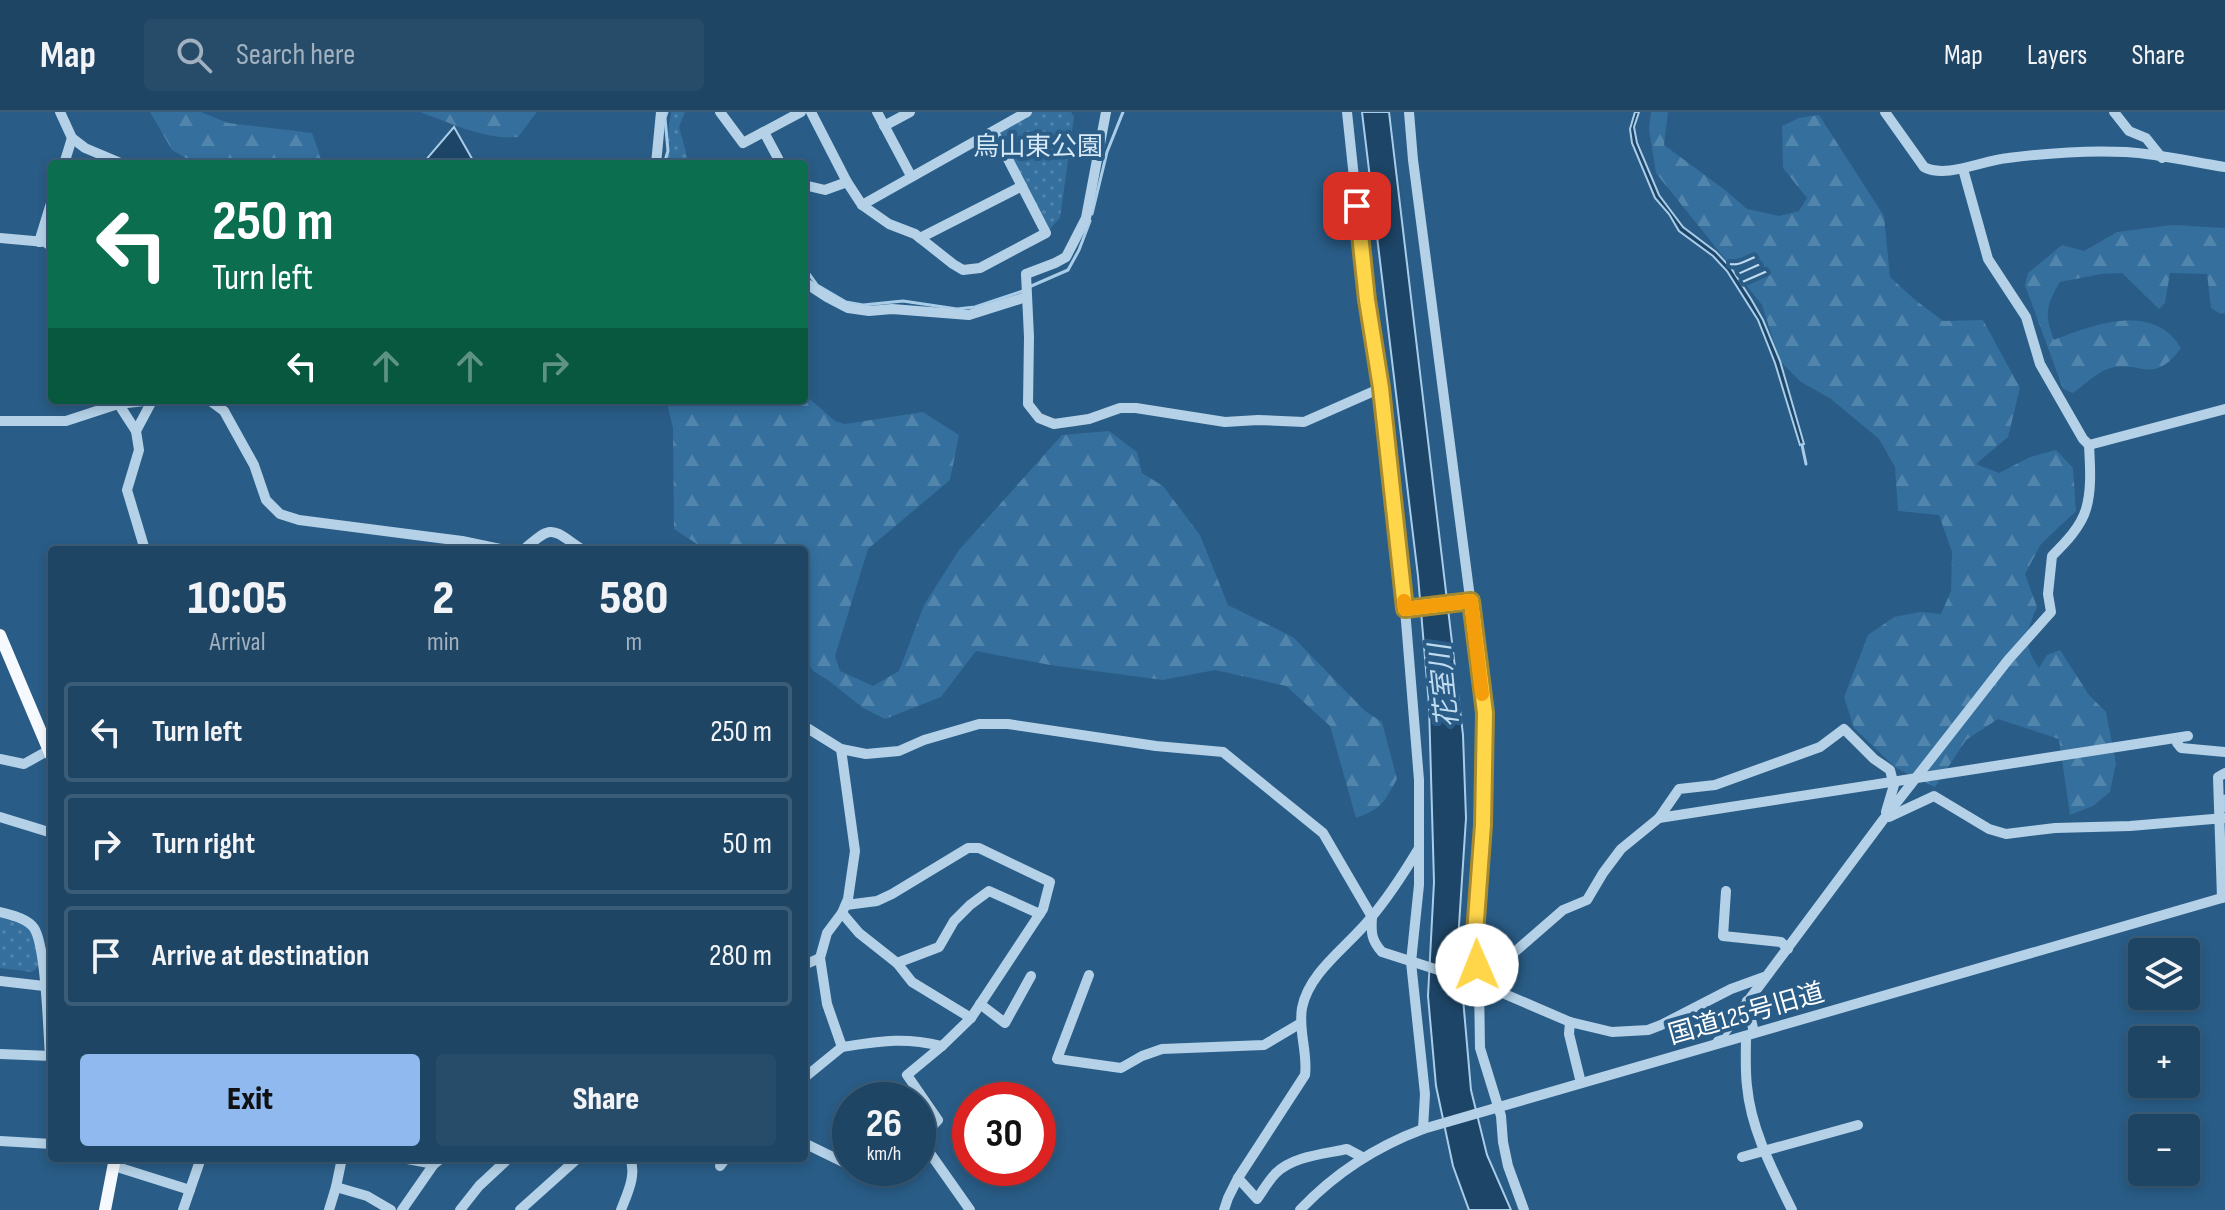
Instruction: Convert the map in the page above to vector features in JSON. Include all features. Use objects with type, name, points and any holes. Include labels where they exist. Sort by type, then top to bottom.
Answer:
[{"type":"main road","points":[[0,635],[48,745]]},
{"type":"main road","points":[[105,1210],[114,1162]]},
{"type":"street","points":[[60,112],[72,138],[85,148],[114,160]]},
{"type":"street","points":[[656,160],[661,112]]},
{"type":"street","points":[[720,112],[743,143],[801,112]]},
{"type":"street","points":[[811,112],[862,205],[889,224],[915,234],[963,270],[980,268],[1046,233],[994,132]]},
{"type":"street","points":[[877,112],[911,176]]},
{"type":"street","points":[[884,126],[910,112]]},
{"type":"street","points":[[862,205],[1027,112]]},
{"type":"street","points":[[1106,112],[1086,218],[1066,257],[1026,274],[1028,404],[1039,418],[1054,424],[1089,419],[1120,408],[1136,408],[1225,422],[1304,422],[1381,388]]},
{"type":"street","points":[[1347,112],[1405,609],[1419,780],[1417,963],[1425,1094],[1423,1129]]},
{"type":"street","points":[[1409,112],[1485,713],[1483,825],[1474,947],[1480,1048],[1508,1166],[1524,1210]]},
{"type":"street","points":[[1885,112],[1924,167],[1933,172],[1963,169],[1992,160],[2047,154],[2127,152],[2225,167]]},
{"type":"street","points":[[2114,112],[2129,131],[2146,138],[2162,158]]},
{"type":"street","points":[[764,132],[779,160]]},
{"type":"street","points":[[65,160],[72,138]]},
{"type":"street","points":[[1716,1044],[1883,820],[2008,660],[2051,612],[2048,594],[2052,556],[2068,540],[2086,511],[2090,476],[2089,445],[2040,364],[2026,317],[1988,259],[1963,169]]},
{"type":"street","points":[[808,186],[825,190],[847,182]]},
{"type":"street","points":[[920,238],[1022,186]]},
{"type":"street","points":[[39,242],[48,213]]},
{"type":"street","points":[[0,238],[48,245]]},
{"type":"street","points":[[808,284],[848,308],[869,311],[892,309],[969,315],[1026,297]]},
{"type":"street","points":[[0,421],[66,421],[112,404]]},
{"type":"street","points":[[118,404],[136,431],[139,450],[127,490],[144,546]]},
{"type":"street","points":[[136,431],[151,404]]},
{"type":"street","points":[[214,404],[224,411],[254,465],[266,500],[280,514],[299,520],[486,546]]},
{"type":"street","points":[[2089,445],[2225,409]]},
{"type":"street","points":[[528,546],[544,532],[555,532],[577,546]]},
{"type":"street","points":[[1405,609],[1471,601]]},
{"type":"street","points":[[808,728],[841,749],[866,754],[899,751],[924,740],[979,724],[1008,724],[1156,746],[1223,752],[1323,833],[1372,917],[1370,933],[1382,952],[1474,982],[1570,1022],[1612,1032],[1648,1030],[1731,989],[1764,977]]},
{"type":"street","points":[[1474,982],[1563,910],[1587,900],[1621,849],[1659,818],[1679,789],[1715,785],[1820,747],[1844,729],[1874,759],[1890,770],[1894,785],[1883,820]]},
{"type":"street","points":[[1659,818],[2188,736]]},
{"type":"street","points":[[2177,743],[2181,748],[2225,752]]},
{"type":"street","points":[[0,759],[24,764],[48,748]]},
{"type":"street","points":[[841,749],[855,851],[844,909],[827,933],[820,958],[827,1004],[842,1047]]},
{"type":"street","points":[[2224,898],[2218,777],[2225,773]]},
{"type":"street","points":[[1883,820],[1934,796],[1989,829],[2006,834],[2222,818]]},
{"type":"street","points":[[0,817],[48,832]]},
{"type":"street","points":[[1224,1210],[1238,1178],[1305,1075],[1307,1061],[1300,1029],[1302,1006],[1313,980],[1372,917],[1420,846]]},
{"type":"street","points":[[844,909],[892,894],[968,848],[979,848],[1050,882],[1040,914],[971,1018],[907,1075],[912,1082]]},
{"type":"street","points":[[897,963],[939,947],[954,921],[989,891],[1040,914]]},
{"type":"street","points":[[1726,891],[1723,936],[1781,942],[1788,949]]},
{"type":"street","name":"国道125号旧道","points":[[1300,1210],[1362,1157],[1423,1129],[2224,898]]},
{"type":"street","points":[[844,909],[859,933],[897,963],[912,982],[971,1018]]},
{"type":"street","points":[[0,912],[23,919],[34,927],[41,949],[48,1026]]},
{"type":"street","points":[[808,963],[820,958]]},
{"type":"street","points":[[1089,975],[1057,1059],[1121,1068],[1162,1049],[1264,1045],[1301,1023]]},
{"type":"street","points":[[980,1004],[1005,1023],[1031,976]]},
{"type":"street","points":[[0,981],[44,986]]},
{"type":"street","points":[[1747,1001],[1750,1034],[1748,1093],[1764,1152],[1792,1210]]},
{"type":"street","points":[[1570,1022],[1569,1034],[1581,1083]]},
{"type":"street","points":[[808,1075],[842,1047],[890,1039],[942,1046]]},
{"type":"street","points":[[0,1054],[48,1056]]},
{"type":"street","points":[[1742,1157],[1858,1125]]},
{"type":"street","points":[[0,1141],[48,1144]]},
{"type":"street","points":[[808,1145],[832,1157]]},
{"type":"street","points":[[1238,1178],[1257,1199],[1276,1172],[1302,1159],[1347,1149],[1362,1157]]},
{"type":"street","points":[[114,1162],[190,1190]]},
{"type":"street","points":[[183,1210],[200,1162]]},
{"type":"street","points":[[329,1210],[341,1162]]},
{"type":"street","points":[[402,1210],[437,1162]]},
{"type":"street","points":[[460,1210],[479,1186],[505,1162]]},
{"type":"street","points":[[520,1210],[574,1162]]},
{"type":"street","points":[[621,1210],[632,1174],[632,1162]]},
{"type":"street","points":[[936,1163],[970,1210]]},
{"type":"street","points":[[336,1187],[367,1196],[391,1210]]},
{"type":"green space","points":[[150,112],[201,112],[228,123],[312,133],[322,160],[189,160],[172,150]]},
{"type":"green space","points":[[420,112],[537,112],[518,137],[505,137],[468,130]]},
{"type":"green space","points":[[671,112],[685,112],[679,127],[688,160],[665,160]]},
{"type":"green space","name":"烏山東公園","points":[[1027,112],[1071,112],[1074,117],[1060,218],[1046,233],[994,132]]},
{"type":"green space","points":[[1651,112],[1668,112],[1664,145],[1747,209],[1779,216],[1799,211],[1807,198],[1783,168],[1782,126],[1799,118],[1819,115],[1884,216],[1890,277],[1943,321],[1983,320],[2020,388],[2008,437],[1976,464],[1999,473],[2030,457],[2056,450],[2073,468],[2076,511],[2041,544],[2025,574],[2037,607],[2030,624],[2028,645],[2039,668],[2047,655],[2060,650],[2089,695],[2106,712],[2116,763],[2110,792],[2093,806],[2070,815],[2059,739],[1998,719],[1966,740],[1935,787],[1896,768],[1854,728],[1844,697],[1868,635],[1894,617],[1920,612],[1941,614],[1951,591],[1952,552],[1939,515],[1898,511],[1895,467],[1879,439],[1831,399],[1801,382],[1780,361],[1762,305],[1656,173],[1649,129]]},
{"type":"green space","points":[[2172,225],[2225,228],[2225,313],[2211,308],[2207,274],[2170,273],[2165,303],[2159,309],[2122,273],[2060,282],[2048,310],[2054,340],[2105,323],[2139,321],[2155,325],[2169,334],[2181,348],[2161,367],[2117,367],[2101,372],[2073,393],[2063,389],[2025,285],[2028,273],[2062,245],[2084,251],[2117,232]]},
{"type":"green space","points":[[808,397],[835,421],[845,424],[923,412],[959,435],[950,480],[868,549],[835,656],[840,671],[873,686],[899,671],[924,605],[959,550],[1062,435],[1109,431],[1137,452],[1142,473],[1163,486],[1200,535],[1228,605],[1293,637],[1365,711],[1382,722],[1397,779],[1377,808],[1356,818],[1330,726],[1286,686],[1215,670],[1163,680],[1050,665],[976,651],[941,697],[885,719],[863,708],[813,671],[808,662],[808,546],[700,546],[674,529],[673,428],[667,404],[808,404]]},
{"type":"green space","points":[[0,915],[20,922],[31,931],[37,945],[39,966],[32,972],[0,968]]},
{"type":"water","name":"花室川","points":[[1362,112],[1389,112],[1463,735],[1466,818],[1458,941],[1471,1090],[1487,1155],[1511,1210],[1469,1210],[1453,1166],[1436,1086],[1428,996],[1434,882],[1429,705],[1418,576]]},
{"type":"water","points":[[1635,112],[1639,112],[1634,127],[1637,143],[1659,195],[1683,227],[1716,252],[1731,268],[1763,320],[1780,361],[1804,444],[1800,445],[1775,363],[1758,320],[1727,271],[1713,256],[1679,231],[1655,198],[1632,143],[1630,129]]},
{"type":"water","points":[[454,127],[473,160],[426,160]]},
{"type":"waterway","points":[[665,160],[668,151],[667,112]]},
{"type":"waterway","points":[[1092,214],[1107,152],[1123,112]]},
{"type":"waterway","points":[[1029,287],[1068,270],[1090,221]]},
{"type":"waterway","points":[[808,273],[817,285],[846,302],[863,305],[903,301],[957,309],[975,307],[1023,291]]},
{"type":"waterway","name":"川","points":[[1802,445],[1806,464]]},
{"type":"waterway","points":[[2224,796],[2225,811]]},
{"type":"slow traffic","points":[[1404,601],[1405,609],[1471,601],[1482,694]]},
{"type":"route","points":[[1357,206],[1405,609],[1471,601],[1485,713],[1483,825],[1474,947],[1477,965]]}]
